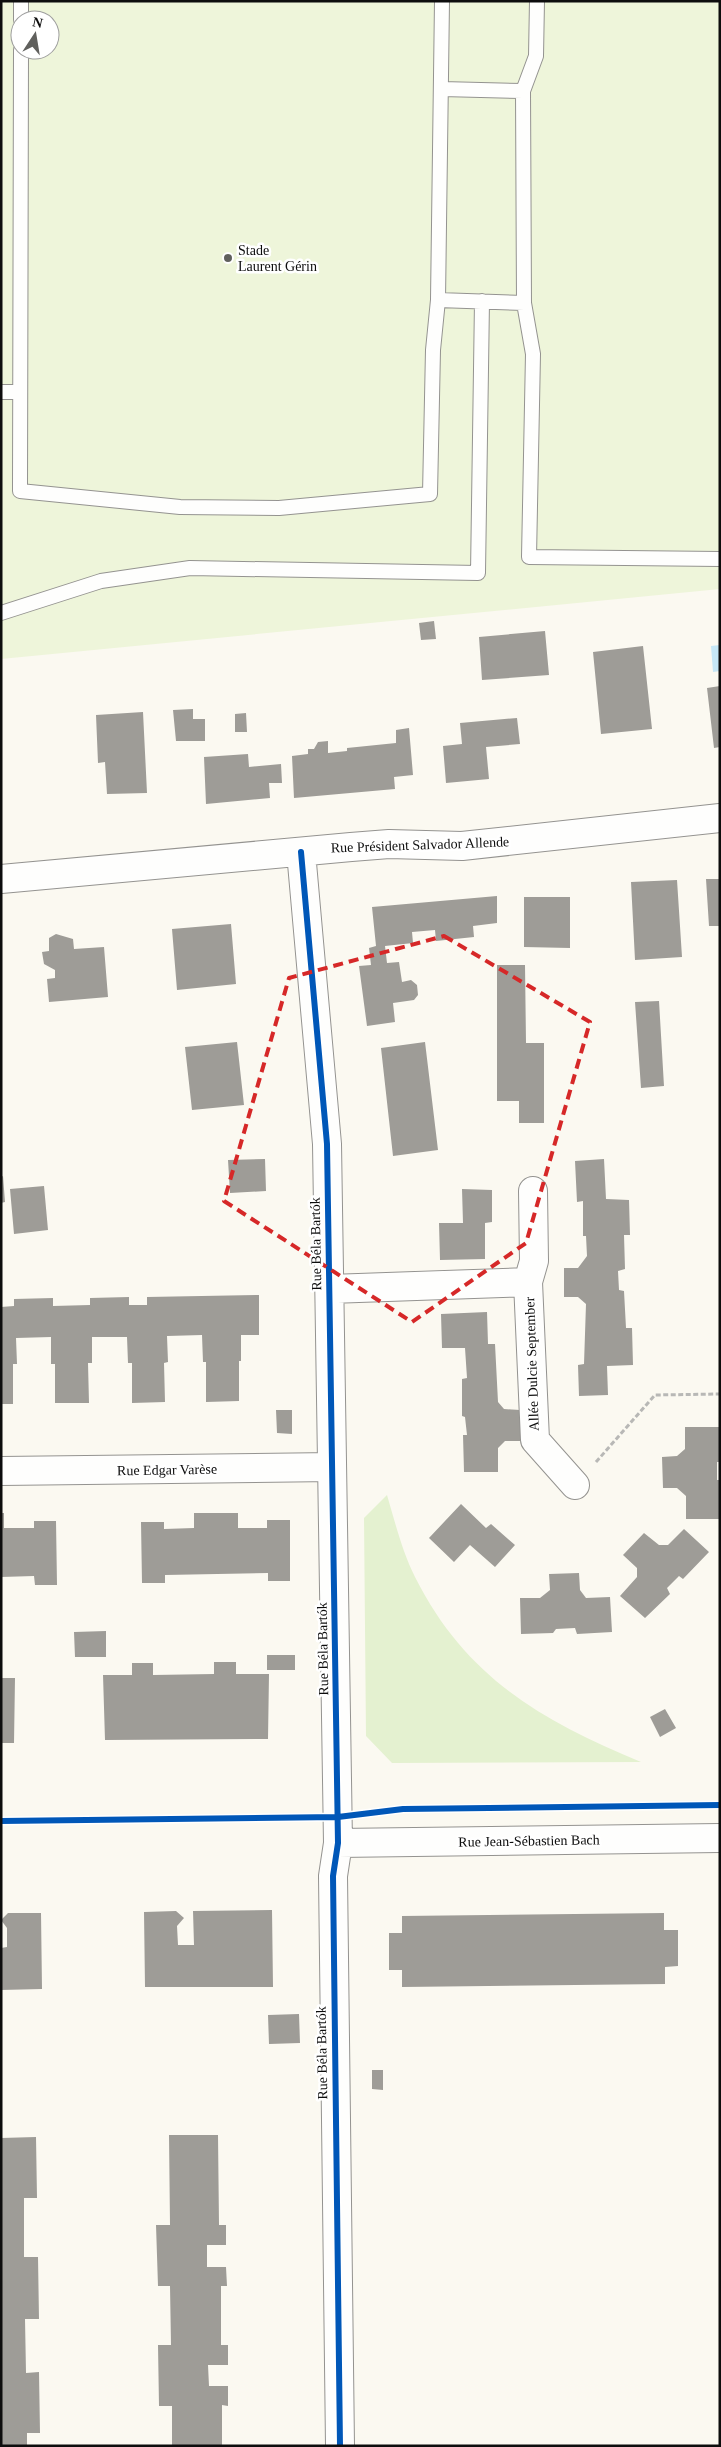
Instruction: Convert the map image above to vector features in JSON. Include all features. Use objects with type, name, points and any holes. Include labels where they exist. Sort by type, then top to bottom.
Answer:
[{"type":"street","name":"Rue Président Salvador Allende","points":[[1,879],[389,844],[462,846],[720,818]]},
{"type":"street","name":"Rue Béla Bartók","points":[[301,852],[327,1144],[338,1843],[332,1876],[340,2446]]},
{"type":"street","name":"Allée Dulcie September","points":[[533,1191],[534,1261],[528,1282],[535,1440],[575,1485]]},
{"type":"street","name":"Allée Dulcie September","points":[[330,1289],[528,1282]]},
{"type":"street","name":"Rue Edgar Varèse","points":[[1,1471],[332,1467]]},
{"type":"street","name":"Rue Jean-Sébastien Bach","points":[[338,1843],[720,1838]]},
{"type":"lane","points":[[21,60],[20,491],[180,507],[260,508],[430,494],[433,350],[438,300],[442,1]]},
{"type":"lane","points":[[537,1],[536,56],[523,91],[524,303],[534,354],[529,557],[720,559]]},
{"type":"lane","points":[[442,90],[523,91]]},
{"type":"lane","points":[[438,300],[524,303]]},
{"type":"lane","points":[[1,613],[101,581],[190,568],[478,573],[482,302]]},
{"type":"lane","points":[[1,392],[20,392]]},
{"type":"path","points":[[575,1485],[656,1395],[720,1394]]},
{"type":"highlighted area","points":[[444,936],[590,1022],[526,1243],[412,1322],[224,1201],[289,978]]},
{"type":"green space","points":[[1,1],[720,1],[720,589],[1,659]]},
{"type":"green space","points":[[387,1495],[410,1567],[435,1612],[458,1643],[483,1669],[510,1692],[539,1712],[571,1730],[641,1762],[392,1763],[366,1736],[364,1518]]},
{"type":"water","points":[[720,645],[720,671],[713,672],[711,646]]},
{"type":"building","points":[[434,621],[436,639],[421,640],[419,623]]},
{"type":"building","points":[[545,631],[549,675],[482,680],[479,637]]},
{"type":"building","points":[[643,646],[652,729],[601,734],[593,652]]},
{"type":"building","points":[[720,686],[720,747],[714,748],[707,688]]},
{"type":"building","points":[[193,709],[193,719],[205,719],[205,741],[176,741],[173,710]]},
{"type":"building","points":[[143,712],[147,793],[107,794],[105,762],[98,763],[96,715]]},
{"type":"building","points":[[246,713],[247,732],[235,732],[235,714]]},
{"type":"building","points":[[517,718],[520,744],[486,747],[489,779],[446,783],[443,746],[462,744],[460,723]]},
{"type":"building","points":[[409,728],[413,775],[394,777],[395,789],[294,798],[292,756],[308,754],[308,749],[314,749],[318,742],[328,741],[328,753],[347,751],[347,748],[396,743],[396,730]]},
{"type":"building","points":[[248,754],[249,767],[281,764],[282,783],[269,783],[270,798],[206,804],[204,757]]},
{"type":"building","points":[[706,879],[720,879],[720,926],[709,926]]},
{"type":"building","points":[[677,880],[682,957],[635,960],[631,882]]},
{"type":"building","points":[[497,896],[497,923],[473,926],[474,937],[436,941],[435,930],[412,932],[413,943],[385,946],[387,963],[399,962],[402,982],[411,980],[417,985],[418,995],[414,1000],[393,1003],[395,1022],[367,1026],[359,966],[371,965],[369,948],[376,946],[372,907]]},
{"type":"building","points":[[524,897],[570,897],[570,948],[524,947]]},
{"type":"building","points":[[231,924],[236,984],[177,990],[172,929]]},
{"type":"building","points":[[56,934],[73,939],[74,949],[104,947],[108,997],[49,1002],[47,979],[55,978],[55,970],[44,964],[42,952],[49,951],[49,938]]},
{"type":"building","points":[[497,965],[525,965],[526,1043],[544,1043],[544,1123],[519,1123],[519,1101],[497,1101]]},
{"type":"building","points":[[659,1001],[664,1086],[641,1088],[635,1002]]},
{"type":"building","points":[[237,1042],[244,1105],[192,1110],[185,1047]]},
{"type":"building","points":[[425,1042],[438,1150],[393,1156],[381,1048]]},
{"type":"building","points":[[265,1159],[266,1191],[230,1193],[228,1160]]},
{"type":"building","points":[[604,1159],[606,1199],[629,1200],[630,1235],[624,1235],[625,1269],[618,1271],[619,1290],[624,1291],[626,1328],[632,1328],[633,1365],[607,1366],[608,1395],[579,1396],[578,1365],[584,1364],[586,1304],[578,1297],[564,1297],[564,1268],[578,1268],[587,1256],[586,1236],[583,1236],[583,1201],[577,1202],[575,1161]]},
{"type":"building","points":[[3,1176],[5,1202],[1,1203],[1,1177]]},
{"type":"building","points":[[44,1186],[48,1230],[14,1234],[10,1189]]},
{"type":"building","points":[[462,1189],[492,1190],[492,1222],[485,1223],[485,1259],[440,1260],[439,1223],[463,1223]]},
{"type":"building","points":[[259,1295],[259,1335],[241,1335],[239,1401],[206,1402],[206,1362],[203,1362],[202,1335],[167,1336],[168,1362],[164,1363],[165,1402],[132,1403],[132,1363],[128,1363],[127,1337],[92,1337],[92,1363],[88,1363],[89,1403],[55,1403],[55,1364],[51,1364],[51,1337],[16,1338],[17,1364],[13,1364],[13,1404],[1,1404],[1,1307],[14,1306],[14,1299],[53,1298],[53,1306],[90,1305],[90,1298],[129,1297],[129,1305],[147,1305],[147,1297]]},
{"type":"building","points":[[487,1312],[488,1344],[495,1344],[498,1402],[504,1409],[520,1410],[521,1441],[505,1441],[498,1448],[498,1472],[464,1472],[463,1435],[467,1435],[465,1417],[462,1416],[462,1379],[467,1378],[465,1348],[442,1348],[441,1314]]},
{"type":"building","points":[[276,1410],[292,1410],[292,1434],[277,1433]]},
{"type":"building","points":[[685,1427],[720,1427],[720,1462],[717,1462],[717,1480],[720,1480],[720,1519],[686,1519],[686,1496],[677,1488],[663,1488],[662,1457],[677,1456],[685,1449]]},
{"type":"building","points":[[461,1504],[486,1528],[491,1524],[515,1545],[495,1567],[470,1545],[454,1562],[429,1538]]},
{"type":"building","points":[[1,1513],[4,1513],[4,1528],[34,1528],[34,1521],[56,1521],[57,1585],[35,1585],[34,1576],[1,1577]]},
{"type":"building","points":[[194,1513],[238,1513],[238,1528],[267,1528],[267,1520],[290,1520],[290,1581],[268,1581],[268,1573],[165,1575],[165,1583],[142,1583],[141,1522],[164,1522],[164,1529],[194,1528]]},
{"type":"building","points":[[684,1529],[709,1552],[683,1579],[679,1576],[667,1588],[670,1594],[645,1618],[620,1596],[637,1577],[637,1568],[623,1555],[644,1533],[659,1545],[668,1545]]},
{"type":"building","points":[[579,1573],[580,1590],[586,1598],[610,1597],[612,1632],[577,1634],[575,1628],[556,1629],[553,1633],[521,1634],[520,1598],[540,1598],[550,1590],[549,1574]]},
{"type":"building","points":[[106,1631],[106,1657],[75,1657],[74,1632]]},
{"type":"building","points":[[267,1655],[295,1655],[295,1670],[267,1670]]},
{"type":"building","points":[[214,1662],[236,1662],[236,1674],[269,1674],[268,1739],[105,1740],[103,1675],[132,1675],[132,1663],[153,1663],[153,1675],[214,1674]]},
{"type":"building","points":[[1,1678],[15,1678],[14,1743],[1,1743]]},
{"type":"building","points":[[665,1709],[676,1728],[660,1737],[650,1717]]},
{"type":"building","points":[[272,1910],[273,1987],[145,1987],[144,1912],[176,1911],[184,1918],[177,1926],[178,1945],[194,1945],[193,1911]]},
{"type":"building","points":[[8,1913],[41,1913],[42,1989],[1,1990],[1,1948],[7,1947],[7,1928],[1,1920]]},
{"type":"building","points":[[664,1913],[664,1930],[678,1930],[678,1966],[665,1967],[665,1984],[402,1987],[402,1970],[389,1970],[389,1933],[402,1933],[402,1916]]},
{"type":"building","points":[[299,2014],[300,2043],[269,2044],[268,2015]]},
{"type":"building","points":[[372,2070],[383,2070],[383,2090],[372,2089]]},
{"type":"building","points":[[169,2135],[218,2135],[219,2225],[226,2225],[226,2245],[207,2245],[207,2267],[226,2267],[227,2286],[221,2286],[221,2345],[228,2345],[228,2365],[208,2365],[209,2386],[228,2386],[228,2406],[222,2405],[222,2446],[172,2446],[172,2406],[159,2406],[158,2345],[171,2345],[170,2286],[158,2286],[156,2225],[170,2225]]},
{"type":"building","points":[[36,2137],[37,2198],[24,2198],[24,2257],[38,2257],[39,2319],[25,2319],[26,2373],[39,2372],[40,2433],[27,2433],[27,2446],[1,2446],[1,2138]]},
{"type":"cycle path","points":[[301,852],[327,1144],[338,1843],[333,1876],[340,2446]]},
{"type":"cycle path","points":[[1,1821],[338,1817],[403,1809],[720,1805]]},
{"type":"place","name":"Stade Laurent Gérin","points":[[228,258]]}]
